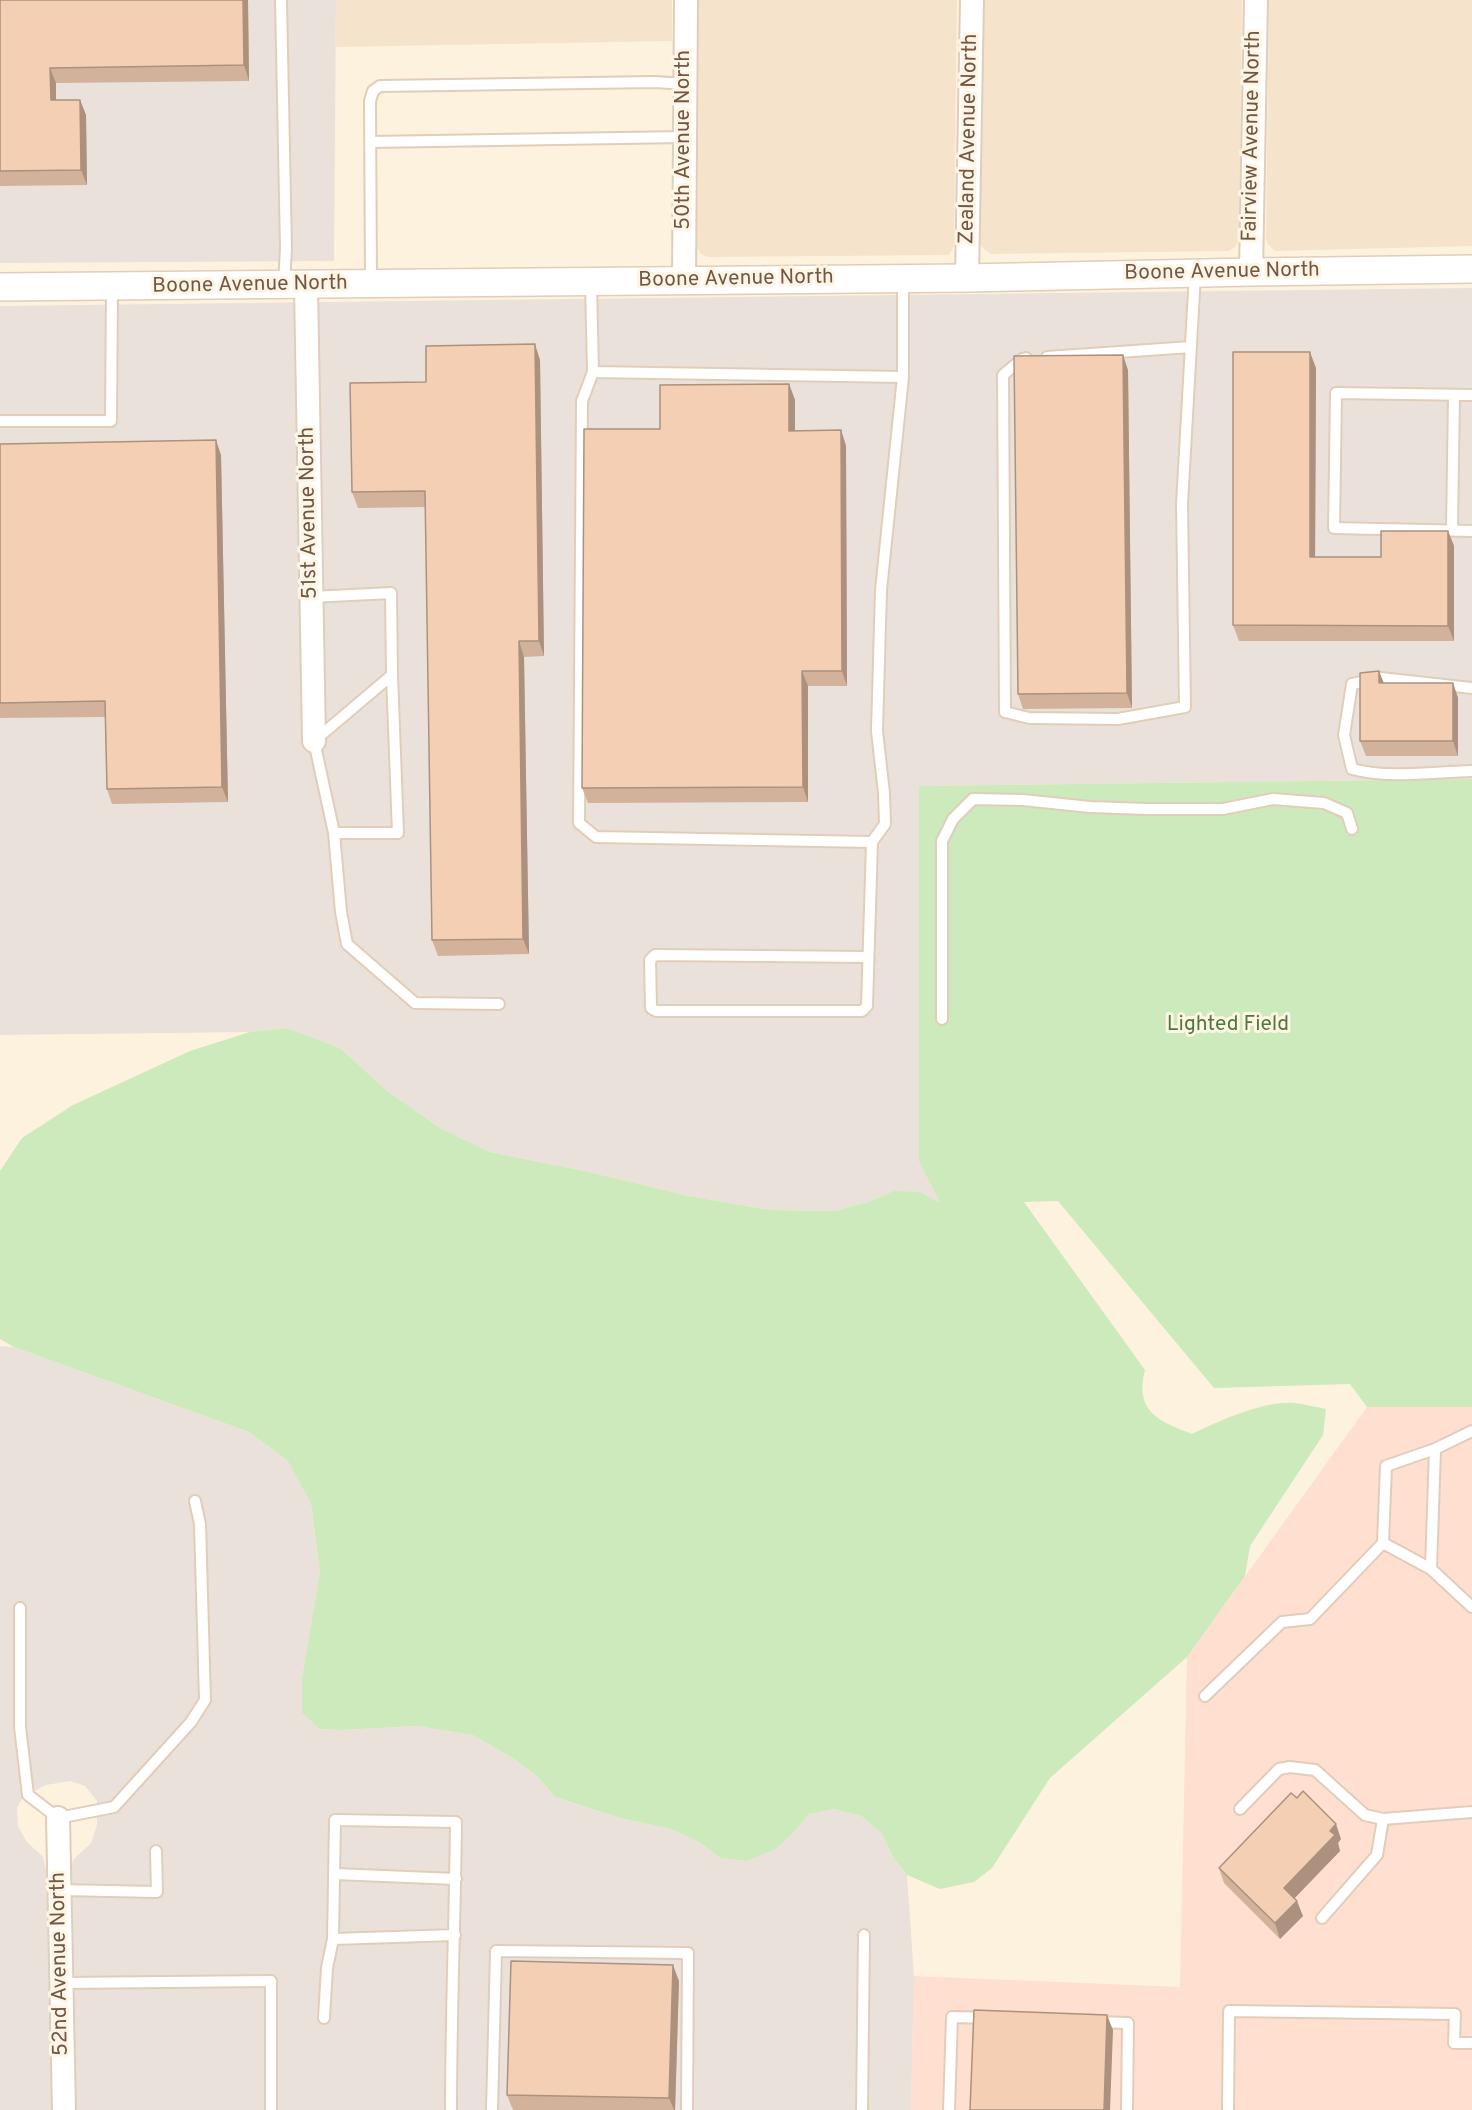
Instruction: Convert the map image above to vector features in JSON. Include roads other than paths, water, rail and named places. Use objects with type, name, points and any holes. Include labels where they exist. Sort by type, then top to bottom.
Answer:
[{"type":"street","name":"50th Avenue North","points":[[684,281],[686,0]]},
{"type":"street","name":"Zealand Avenue North","points":[[967,278],[972,0]]},
{"type":"street","name":"Fairview Avenue North","points":[[1251,272],[1256,0]]},
{"type":"street","name":"Boone Avenue North","points":[[0,287],[967,278],[1472,269]]},
{"type":"street","name":"51st Avenue North","points":[[295,286],[311,597],[314,741]]},
{"type":"street","name":"52nd Avenue North","points":[[58,1818],[64,2110]]},
{"type":"lane","points":[[281,0],[286,248],[295,286]]},
{"type":"lane","points":[[371,285],[370,101],[373,91],[380,86],[655,82],[685,84]]},
{"type":"lane","points":[[370,142],[684,137]]},
{"type":"lane","points":[[1191,347],[1023,359],[1003,375],[1005,712],[1029,718],[1118,719],[1185,707],[1182,504],[1191,347],[1195,273]]},
{"type":"lane","points":[[868,957],[655,955],[650,960],[651,1008],[656,1011],[862,1011],[867,1006],[872,842],[885,824],[877,731],[881,590],[903,377],[903,278]]},
{"type":"lane","points":[[591,282],[593,372],[582,401],[579,823],[596,837],[872,842]]},
{"type":"lane","points":[[0,421],[111,421],[112,287]]},
{"type":"lane","points":[[593,372],[903,377]]},
{"type":"lane","points":[[1472,395],[1336,393],[1334,528],[1472,531]]},
{"type":"lane","points":[[1452,530],[1454,395]]},
{"type":"lane","points":[[311,597],[391,593],[398,832],[334,833]]},
{"type":"lane","points":[[392,675],[314,741],[334,833],[341,912],[347,944],[415,1003],[499,1004]]},
{"type":"lane","points":[[1472,688],[1381,678],[1352,684],[1344,735],[1352,769],[1388,774],[1472,771]]},
{"type":"lane","points":[[942,1019],[942,841],[952,819],[973,799],[1023,800],[1090,807],[1147,809],[1223,808],[1273,799],[1324,803],[1347,813],[1352,829]]},
{"type":"lane","points":[[1205,1696],[1282,1622],[1310,1619],[1383,1543],[1386,1466],[1435,1449],[1472,1431]]},
{"type":"lane","points":[[1431,1569],[1435,1449]]},
{"type":"lane","points":[[20,1608],[20,1727],[28,1795],[58,1818],[114,1807],[191,1722],[205,1700],[200,1524],[195,1501]]},
{"type":"lane","points":[[1383,1543],[1431,1569],[1472,1607]]},
{"type":"lane","points":[[1240,1809],[1279,1769],[1290,1767],[1315,1770],[1365,1815],[1383,1819],[1472,1812]]},
{"type":"lane","points":[[1322,1918],[1377,1855],[1383,1819]]},
{"type":"lane","points":[[324,2018],[327,1968],[333,1939],[335,1820],[456,1822],[452,2110]]},
{"type":"lane","points":[[60,1890],[157,1892],[156,1851]]},
{"type":"lane","points":[[335,1874],[456,1879]]},
{"type":"lane","points":[[333,1939],[455,1935]]},
{"type":"lane","points":[[862,2110],[864,1935]]},
{"type":"lane","points":[[492,2110],[496,1951],[688,1953],[687,2110]]},
{"type":"lane","points":[[62,1983],[271,1981],[271,2110]]},
{"type":"lane","points":[[1228,2110],[1229,2011],[1455,2013],[1454,2043],[1472,2043]]},
{"type":"lane","points":[[949,2110],[952,2017],[999,2019]]},
{"type":"lane","points":[[1081,2021],[1128,2023],[1127,2110]]},
{"type":"park label","name":"Lighted Field","points":[[1228,1026]]}]
